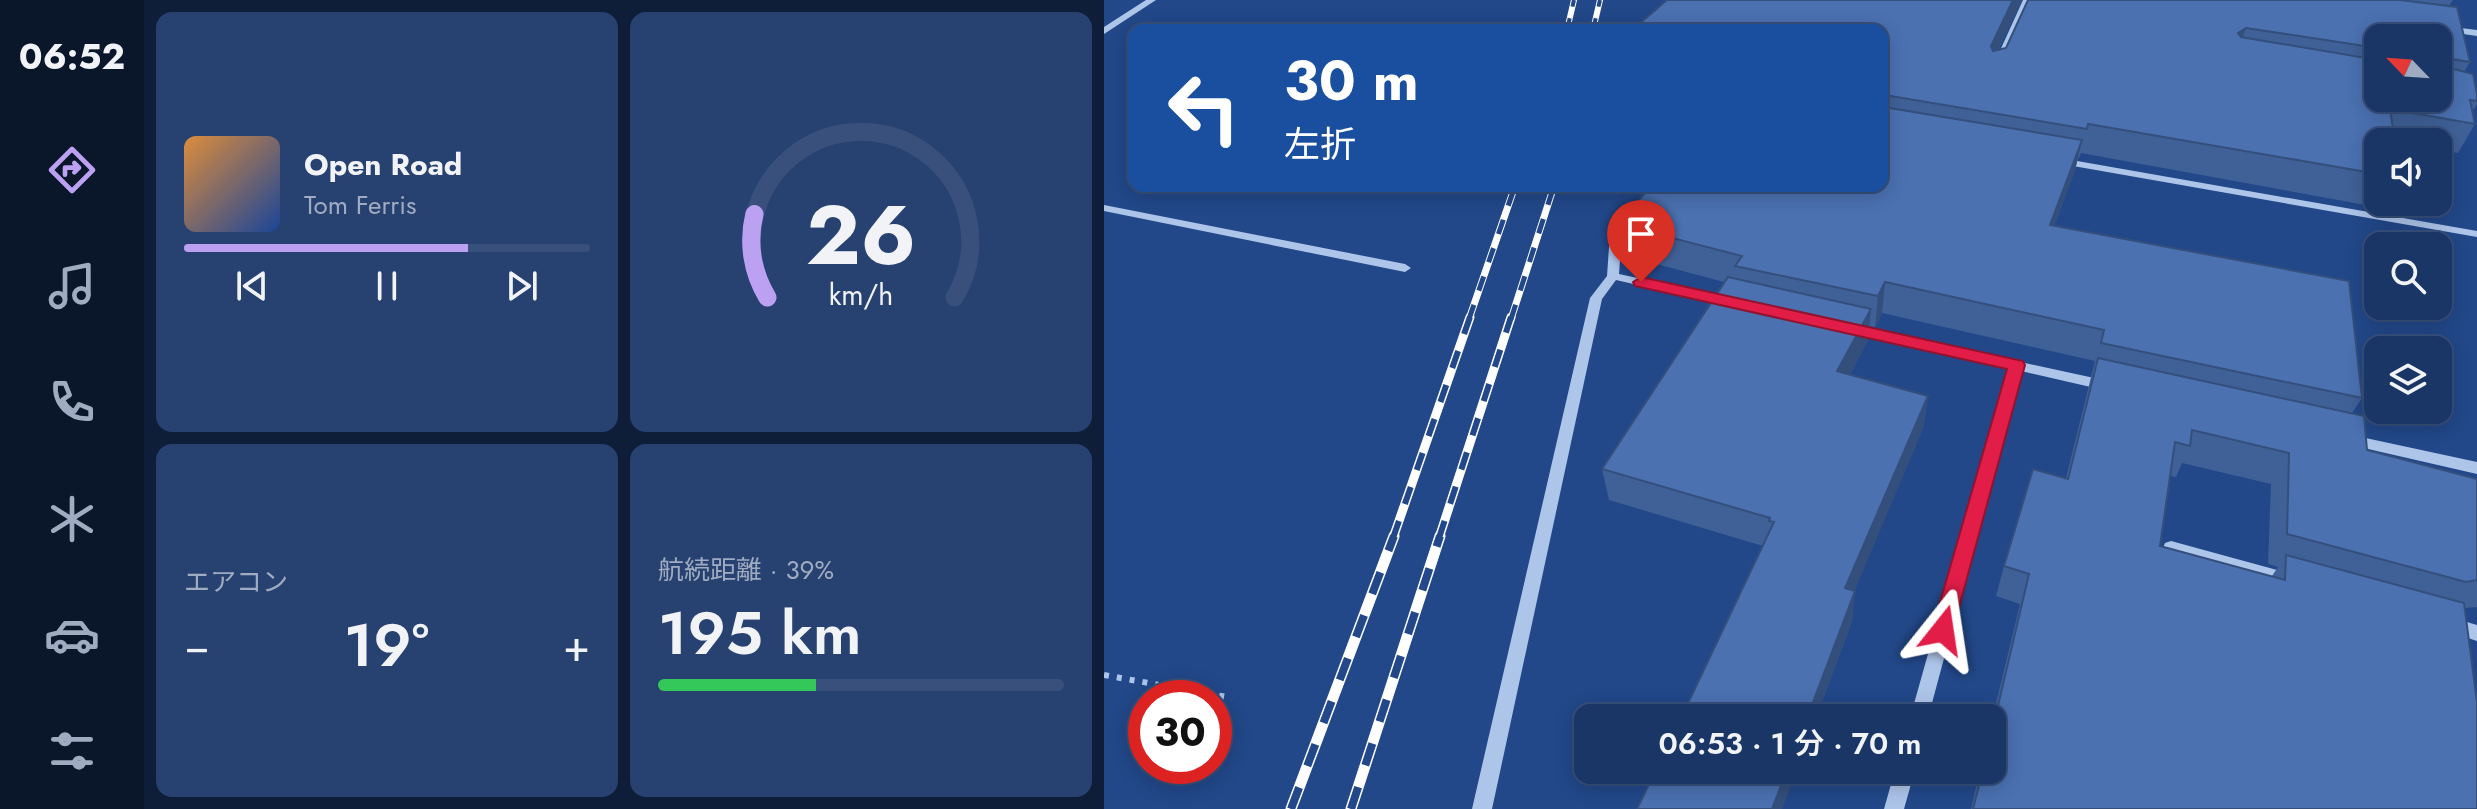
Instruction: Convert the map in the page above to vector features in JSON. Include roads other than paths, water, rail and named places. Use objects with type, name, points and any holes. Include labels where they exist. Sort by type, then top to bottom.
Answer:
[{"type":"street","points":[[1104,31],[1152,0]]},
{"type":"street","points":[[1994,75],[2027,0]]},
{"type":"street","points":[[2452,30],[2477,33]]},
{"type":"street","points":[[2054,160],[2477,234]]},
{"type":"street","points":[[1482,809],[1596,298],[1613,276],[1616,233],[1651,192]]},
{"type":"street","points":[[1104,208],[1405,268]]},
{"type":"street","points":[[1613,276],[1739,304]]},
{"type":"street","points":[[1830,324],[2124,389]]},
{"type":"street","points":[[1923,704],[2016,365]]},
{"type":"street","points":[[2339,437],[2477,468]]},
{"type":"street","points":[[2171,548],[2309,586]]},
{"type":"street","points":[[2431,620],[2477,633]]},
{"type":"street","points":[[1894,809],[1901,784]]},
{"type":"railway","points":[[1568,24],[1574,0]]},
{"type":"railway","points":[[1594,24],[1600,0]]},
{"type":"railway","points":[[1469,319],[1513,192]]},
{"type":"railway","points":[[1511,319],[1552,192]]},
{"type":"railway","points":[[1393,538],[1470,317]]},
{"type":"railway","points":[[1439,538],[1511,317]]},
{"type":"railway","points":[[1291,809],[1394,536]]},
{"type":"railway","points":[[1351,809],[1440,536]]}]
